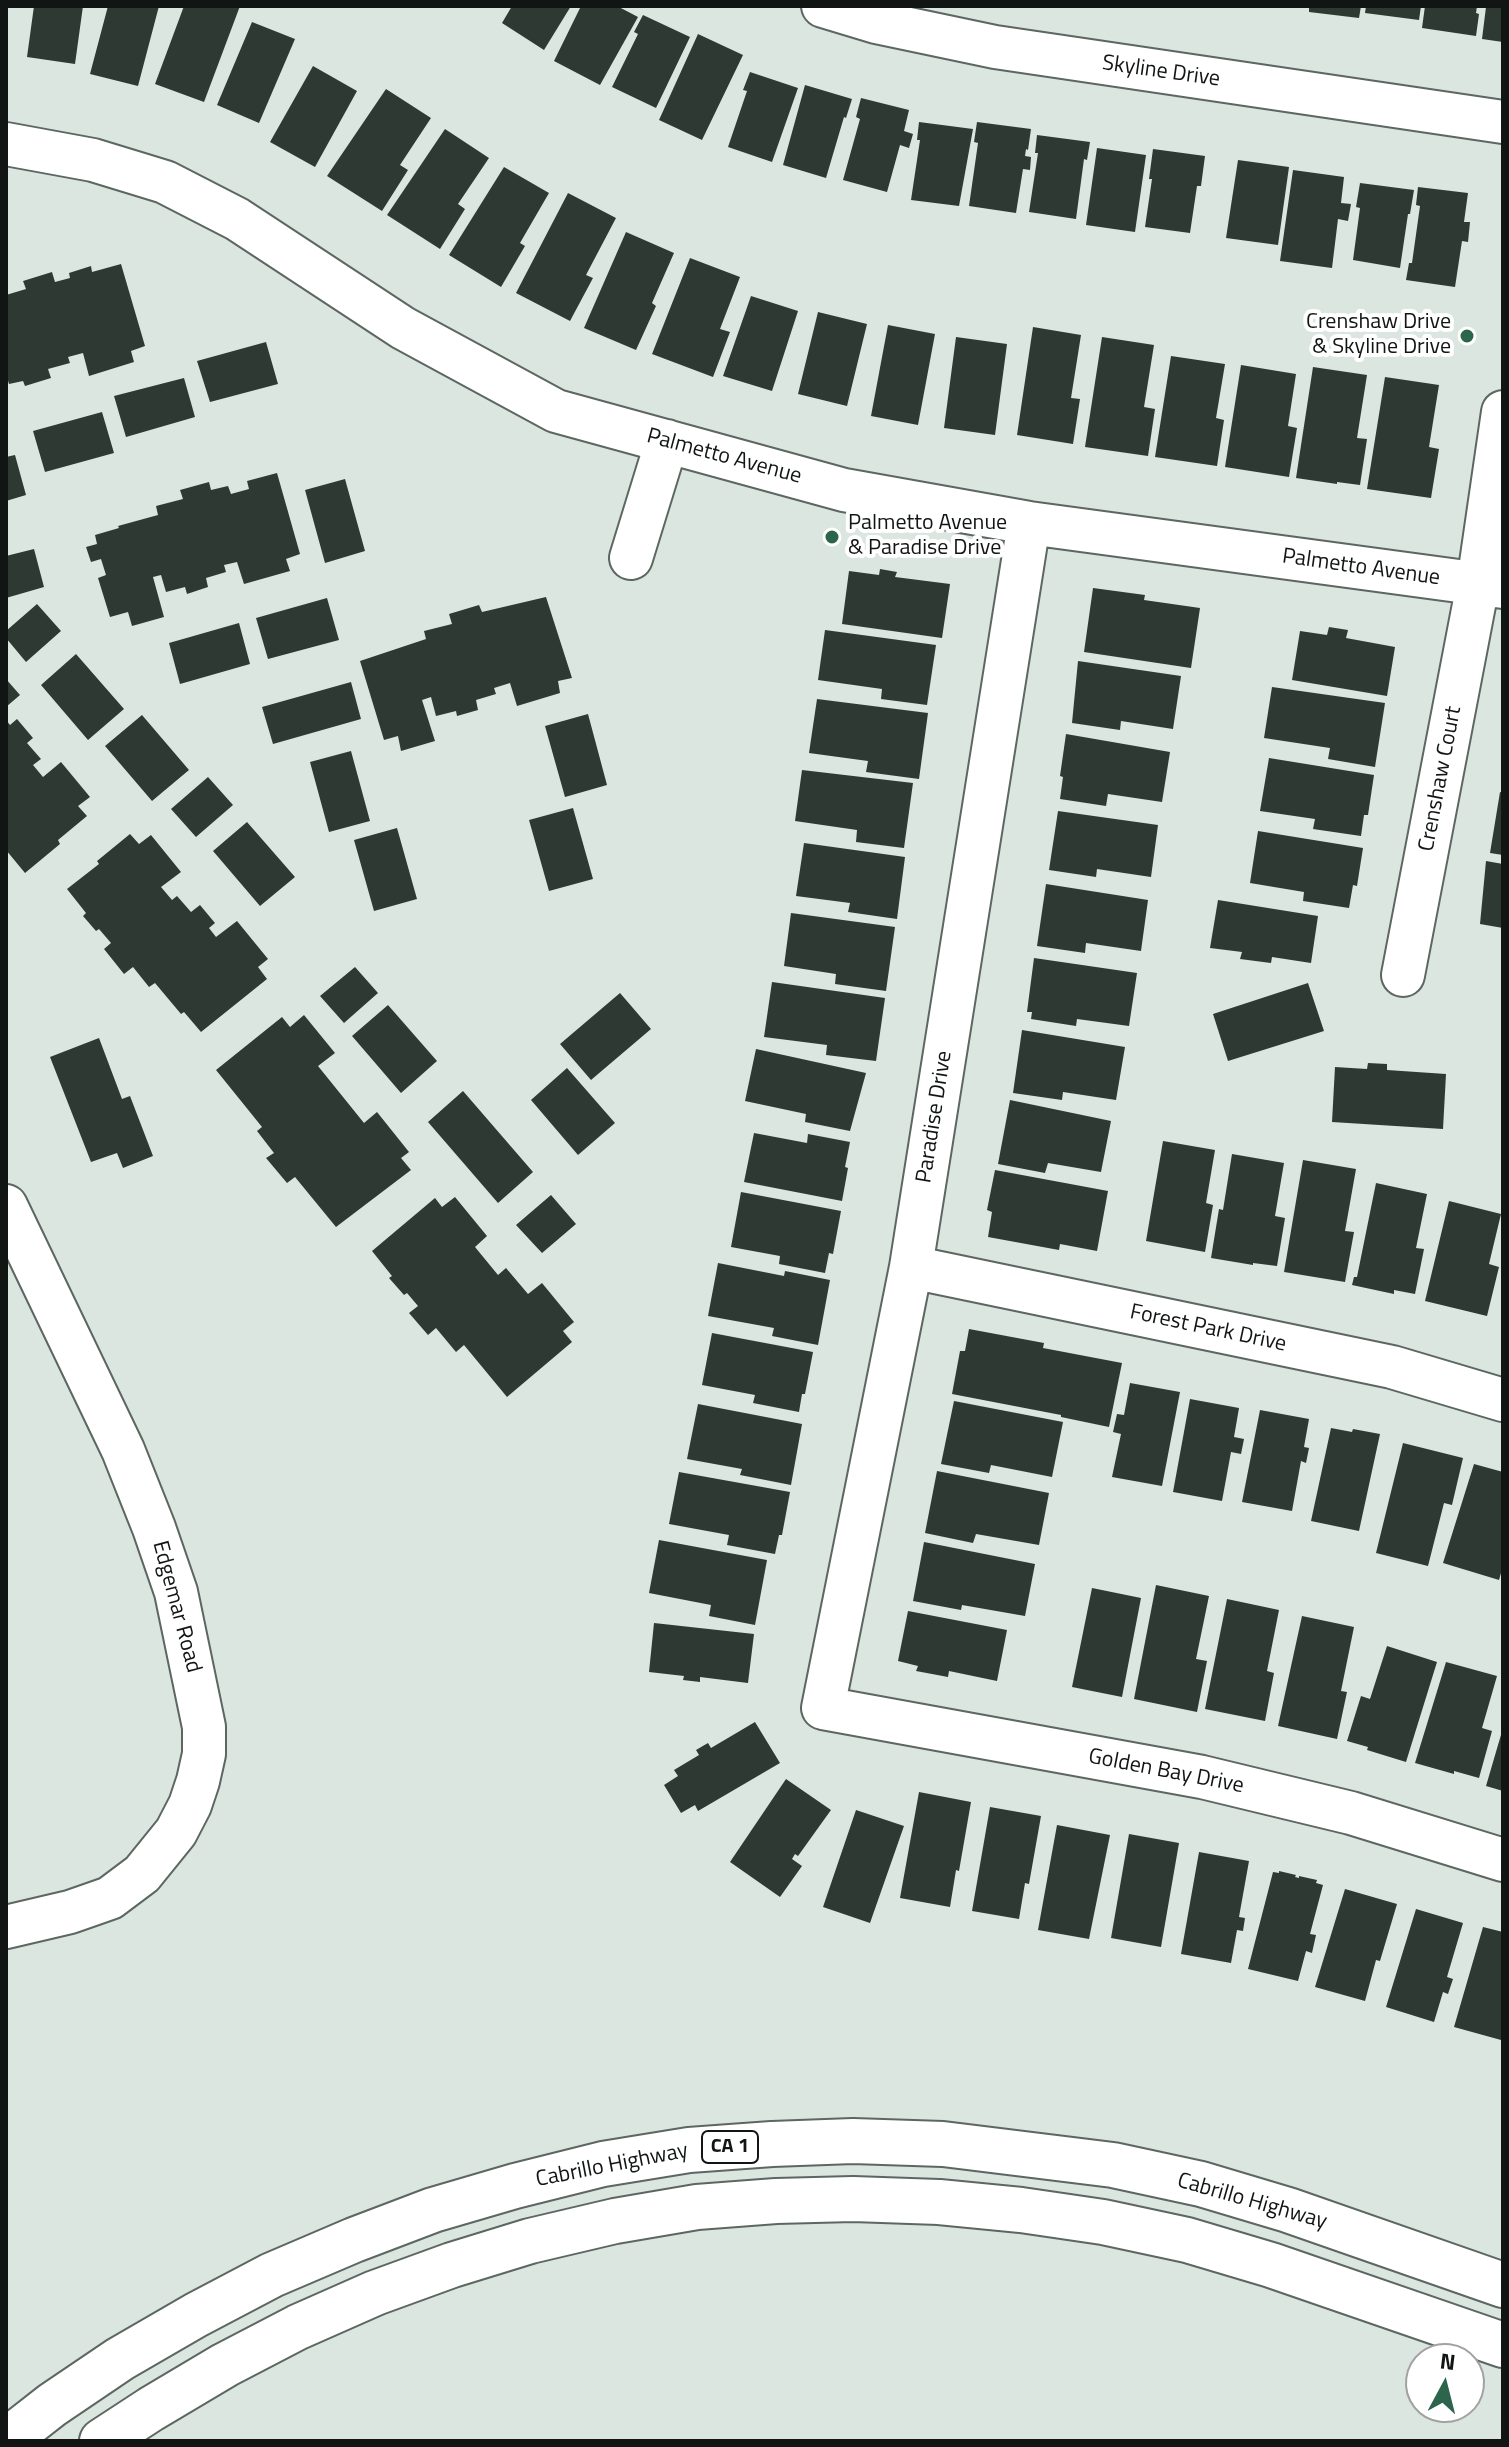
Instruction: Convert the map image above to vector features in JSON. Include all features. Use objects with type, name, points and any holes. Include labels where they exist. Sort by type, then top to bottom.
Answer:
[{"type":"highway","name":"Cabrillo Highway","points":[[6,2441],[120,2359],[272,2275],[354,2240],[433,2210],[515,2186],[603,2164],[689,2150],[853,2141],[928,2143],[1113,2165],[1201,2184],[1288,2210],[1503,2285]]},
{"type":"highway","points":[[102,2441],[225,2365],[298,2327],[375,2293],[452,2265],[530,2241],[615,2221],[697,2207],[776,2201],[853,2199],[939,2202],[1103,2222],[1187,2240],[1271,2265],[1503,2345]]},
{"type":"street","name":"Skyline Drive","points":[[823,6],[877,14],[995,47],[1503,122]]},
{"type":"street","name":"Palmetto Avenue","points":[[6,144],[93,160],[165,182],[237,219],[403,328],[556,411],[844,490],[1029,523],[1491,585]]},
{"type":"street","name":"Crenshaw Court","points":[[1403,975],[1491,585],[1503,412]]},
{"type":"street","points":[[631,558],[667,441]]},
{"type":"street","name":"Paradise Drive","points":[[823,1708],[911,1267],[1029,523]]},
{"type":"street","name":"Edgemar Road","points":[[6,1206],[123,1450],[154,1528],[176,1592],[204,1727],[204,1754],[190,1805],[176,1832],[142,1874],[110,1898],[70,1912],[6,1927]]},
{"type":"street","name":"Forest Park Drive","points":[[911,1267],[1392,1367],[1503,1400]]},
{"type":"street","name":"Golden Bay Drive","points":[[823,1708],[1202,1777],[1351,1813],[1503,1860]]},
{"type":"building","points":[[34,6],[83,6],[75,64],[27,57]]},
{"type":"building","points":[[108,6],[159,6],[138,86],[90,74]]},
{"type":"building","points":[[184,6],[240,6],[204,102],[155,84]]},
{"type":"building","points":[[512,6],[571,6],[544,50],[502,23]]},
{"type":"building","points":[[581,6],[617,6],[638,17],[600,85],[554,61]]},
{"type":"building","points":[[1309,6],[1361,6],[1359,18],[1309,12]]},
{"type":"building","points":[[1366,6],[1421,6],[1419,20],[1365,13]]},
{"type":"building","points":[[1425,6],[1477,6],[1476,36],[1422,28]]},
{"type":"building","points":[[1503,6],[1503,42],[1482,39],[1486,7]]},
{"type":"building","points":[[643,15],[690,37],[656,108],[612,87],[638,34],[634,32]]},
{"type":"building","points":[[252,22],[295,39],[259,123],[217,105]]},
{"type":"building","points":[[698,34],[743,55],[702,140],[659,120]]},
{"type":"building","points":[[313,66],[357,91],[315,167],[270,142]]},
{"type":"building","points":[[750,72],[798,88],[772,162],[728,147],[747,91],[743,90]]},
{"type":"building","points":[[805,85],[852,99],[826,178],[783,165]]},
{"type":"building","points":[[386,89],[431,118],[400,165],[408,170],[382,211],[327,176]]},
{"type":"building","points":[[861,98],[909,110],[904,131],[913,134],[909,148],[900,145],[887,192],[843,180],[860,119],[856,117]]},
{"type":"building","points":[[919,122],[973,129],[959,206],[911,200],[920,140],[917,140]]},
{"type":"building","points":[[977,122],[1031,129],[1025,156],[1031,157],[1030,170],[1023,169],[1016,213],[969,206],[978,143],[974,142]]},
{"type":"building","points":[[445,129],[489,158],[458,204],[465,209],[440,249],[387,215]]},
{"type":"building","points":[[1037,135],[1090,142],[1087,160],[1084,159],[1076,219],[1029,212],[1038,153],[1035,153]]},
{"type":"building","points":[[1097,148],[1146,155],[1135,232],[1086,225]]},
{"type":"building","points":[[1153,149],[1205,156],[1190,233],[1145,227]]},
{"type":"building","points":[[1238,160],[1289,167],[1278,245],[1226,238]]},
{"type":"building","points":[[504,167],[549,193],[520,243],[525,246],[501,287],[449,255]]},
{"type":"building","points":[[1293,170],[1344,177],[1341,203],[1351,204],[1348,221],[1338,219],[1332,268],[1280,261]]},
{"type":"building","points":[[1360,183],[1414,190],[1400,268],[1353,260]]},
{"type":"building","points":[[1418,187],[1468,193],[1464,222],[1470,222],[1468,242],[1462,241],[1455,287],[1406,280],[1409,263],[1412,263],[1420,206],[1416,205]]},
{"type":"building","points":[[568,193],[616,218],[586,275],[593,278],[570,321],[516,293]]},
{"type":"building","points":[[626,232],[674,253],[652,303],[656,306],[636,350],[584,328]]},
{"type":"building","points":[[690,258],[740,277],[720,329],[730,332],[713,377],[652,354]]},
{"type":"building","points":[[121,264],[145,346],[131,351],[134,362],[89,376],[83,353],[68,357],[70,363],[48,369],[51,378],[25,386],[23,381],[9,384],[6,374],[6,295],[26,289],[23,281],[52,272],[55,282],[70,278],[69,273],[91,266],[92,272]]},
{"type":"building","points":[[751,296],[798,311],[772,391],[723,376]]},
{"type":"building","points":[[818,312],[867,324],[847,406],[798,394]]},
{"type":"building","points":[[888,325],[935,334],[918,425],[871,416]]},
{"type":"building","points":[[1033,327],[1081,335],[1071,398],[1080,399],[1073,444],[1017,435]]},
{"type":"building","points":[[956,337],[1007,344],[995,435],[944,428]]},
{"type":"building","points":[[1102,337],[1154,345],[1144,407],[1155,409],[1148,456],[1085,447]]},
{"type":"building","points":[[266,342],[278,384],[210,402],[197,361]]},
{"type":"building","points":[[1171,356],[1225,364],[1216,418],[1224,420],[1217,466],[1155,457]]},
{"type":"building","points":[[1241,365],[1296,374],[1288,426],[1297,428],[1289,477],[1225,467]]},
{"type":"building","points":[[1313,367],[1367,375],[1357,438],[1367,439],[1360,485],[1296,478]]},
{"type":"building","points":[[1385,377],[1439,385],[1429,447],[1439,449],[1431,498],[1367,489]]},
{"type":"building","points":[[184,378],[195,417],[126,437],[114,396]]},
{"type":"building","points":[[102,412],[114,453],[45,472],[33,431]]},
{"type":"building","points":[[15,455],[26,495],[6,501],[6,457]]},
{"type":"building","points":[[277,473],[300,554],[286,559],[290,571],[244,584],[237,562],[224,565],[226,572],[206,578],[208,587],[187,594],[185,587],[166,592],[161,575],[153,577],[164,617],[132,626],[128,612],[110,617],[98,578],[106,575],[101,559],[91,562],[86,547],[97,544],[95,535],[158,515],[156,506],[183,499],[180,490],[209,482],[211,490],[228,486],[231,494],[249,489],[247,481]]},
{"type":"building","points":[[345,479],[365,551],[325,563],[305,490]]},
{"type":"building","points":[[34,549],[44,587],[6,598],[6,556]]},
{"type":"building","points":[[880,569],[897,572],[895,577],[950,584],[942,638],[842,624],[849,571],[879,575]]},
{"type":"building","points":[[1093,588],[1145,595],[1144,600],[1200,608],[1191,668],[1084,652]]},
{"type":"building","points":[[546,597],[572,678],[558,681],[560,693],[517,706],[510,683],[494,688],[496,694],[476,700],[478,710],[457,716],[456,711],[436,716],[431,697],[422,700],[435,741],[401,751],[398,736],[384,740],[360,661],[426,639],[424,631],[452,624],[449,614],[479,605],[482,612]]},
{"type":"building","points":[[327,598],[339,640],[268,659],[256,618]]},
{"type":"building","points":[[37,604],[61,631],[26,662],[6,638],[6,631]]},
{"type":"building","points":[[239,623],[250,664],[180,684],[169,643]]},
{"type":"building","points":[[1329,627],[1348,630],[1346,638],[1395,647],[1387,696],[1292,680],[1300,631],[1327,635]]},
{"type":"building","points":[[825,630],[936,645],[927,705],[881,699],[882,689],[818,680]]},
{"type":"building","points":[[76,654],[124,709],[88,740],[41,685]]},
{"type":"building","points":[[1078,661],[1181,676],[1173,729],[1121,721],[1120,730],[1072,723]]},
{"type":"building","points":[[6,679],[20,695],[6,707]]},
{"type":"building","points":[[351,682],[361,719],[273,744],[262,707]]},
{"type":"building","points":[[1272,687],[1385,703],[1375,767],[1328,759],[1330,748],[1264,738]]},
{"type":"building","points":[[817,699],[928,713],[919,779],[866,772],[868,761],[809,753]]},
{"type":"building","points":[[588,714],[607,785],[565,797],[545,726]]},
{"type":"building","points":[[142,715],[189,770],[152,801],[105,746]]},
{"type":"building","points":[[17,719],[33,738],[27,743],[41,759],[33,765],[43,777],[61,762],[90,797],[78,806],[87,816],[25,873],[6,850],[6,720],[10,725]]},
{"type":"building","points":[[1066,734],[1170,752],[1162,802],[1108,794],[1106,806],[1060,799]]},
{"type":"building","points":[[351,751],[370,821],[329,832],[310,762]]},
{"type":"building","points":[[1269,758],[1374,775],[1368,815],[1364,815],[1361,836],[1313,829],[1315,819],[1260,811]]},
{"type":"building","points":[[802,770],[913,783],[904,848],[856,842],[857,830],[795,821]]},
{"type":"building","points":[[208,777],[233,805],[196,837],[171,809]]},
{"type":"building","points":[[1500,792],[1503,793],[1503,855],[1490,853]]},
{"type":"building","points":[[573,808],[593,879],[549,891],[529,820]]},
{"type":"building","points":[[1058,811],[1158,825],[1151,877],[1097,869],[1096,877],[1049,870]]},
{"type":"building","points":[[247,822],[295,877],[260,906],[213,851]]},
{"type":"building","points":[[397,828],[417,899],[374,911],[354,840]]},
{"type":"building","points":[[1258,831],[1363,848],[1357,886],[1353,885],[1349,908],[1303,901],[1304,892],[1250,883]]},
{"type":"building","points":[[130,834],[139,844],[151,835],[181,872],[161,887],[172,900],[177,896],[191,912],[200,905],[215,923],[209,928],[216,937],[237,921],[268,959],[258,967],[267,979],[201,1032],[155,983],[149,987],[133,967],[124,974],[104,949],[111,943],[83,916],[86,913],[67,889]]},
{"type":"building","points":[[804,843],[905,857],[897,919],[848,912],[850,903],[796,896]]},
{"type":"building","points":[[1486,861],[1503,864],[1503,928],[1480,924]]},
{"type":"building","points":[[1046,884],[1148,900],[1141,951],[1086,943],[1085,953],[1037,946]]},
{"type":"building","points":[[1218,900],[1318,916],[1311,963],[1272,957],[1271,963],[1240,959],[1242,952],[1210,948]]},
{"type":"building","points":[[791,913],[895,927],[886,991],[835,984],[836,974],[784,966]]},
{"type":"building","points":[[1034,958],[1137,973],[1129,1026],[1077,1019],[1076,1026],[1031,1019],[1032,1012],[1027,1012]]},
{"type":"building","points":[[355,967],[378,993],[344,1023],[320,996]]},
{"type":"building","points":[[772,982],[885,998],[876,1061],[826,1055],[827,1045],[764,1037]]},
{"type":"building","points":[[1308,983],[1324,1031],[1228,1061],[1213,1014]]},
{"type":"building","points":[[620,993],[651,1029],[591,1080],[560,1044]]},
{"type":"building","points":[[388,1005],[437,1061],[401,1093],[352,1036]]},
{"type":"building","points":[[304,1015],[335,1053],[318,1066],[364,1123],[377,1112],[409,1152],[401,1158],[411,1170],[336,1227],[295,1177],[287,1183],[266,1158],[274,1153],[257,1131],[262,1127],[216,1070],[282,1017],[290,1027]]},
{"type":"building","points":[[1022,1030],[1125,1047],[1116,1100],[1063,1092],[1062,1100],[1013,1093]]},
{"type":"building","points":[[99,1038],[122,1099],[130,1096],[153,1156],[123,1168],[117,1153],[91,1162],[50,1057]]},
{"type":"building","points":[[756,1049],[866,1073],[850,1131],[805,1122],[806,1114],[745,1101]]},
{"type":"building","points":[[1368,1063],[1387,1064],[1387,1070],[1446,1074],[1443,1129],[1332,1122],[1335,1067],[1367,1069]]},
{"type":"building","points":[[567,1068],[615,1123],[578,1155],[531,1100]]},
{"type":"building","points":[[463,1091],[533,1172],[498,1203],[428,1122]]},
{"type":"building","points":[[1010,1100],[1111,1121],[1101,1172],[1048,1163],[1045,1173],[998,1164]]},
{"type":"building","points":[[754,1133],[807,1143],[808,1134],[850,1142],[842,1201],[744,1182]]},
{"type":"building","points":[[1163,1141],[1215,1150],[1206,1203],[1213,1205],[1205,1252],[1146,1241]]},
{"type":"building","points":[[1232,1154],[1284,1163],[1275,1216],[1285,1218],[1277,1266],[1211,1258]]},
{"type":"building","points":[[1303,1160],[1356,1169],[1345,1231],[1354,1232],[1345,1282],[1284,1272]]},
{"type":"building","points":[[995,1170],[1108,1191],[1097,1251],[1060,1244],[1059,1250],[988,1237],[992,1212],[987,1210]]},
{"type":"building","points":[[1376,1183],[1427,1194],[1416,1248],[1424,1249],[1415,1294],[1394,1290],[1394,1294],[1352,1285],[1354,1277],[1357,1277]]},
{"type":"building","points":[[741,1192],[841,1211],[833,1254],[829,1253],[825,1273],[779,1264],[780,1256],[731,1247]]},
{"type":"building","points":[[551,1195],[576,1224],[542,1253],[516,1225]]},
{"type":"building","points":[[455,1197],[487,1236],[475,1247],[498,1275],[506,1268],[528,1294],[542,1283],[574,1322],[563,1331],[572,1342],[507,1397],[464,1345],[456,1352],[436,1328],[428,1335],[409,1313],[418,1306],[389,1278],[392,1276],[372,1251],[435,1198],[442,1207]]},
{"type":"building","points":[[1449,1201],[1501,1214],[1489,1264],[1499,1267],[1487,1316],[1425,1301]]},
{"type":"building","points":[[718,1263],[784,1276],[785,1271],[830,1280],[818,1345],[772,1336],[774,1328],[708,1316]]},
{"type":"building","points":[[969,1329],[1044,1343],[1043,1348],[1122,1363],[1109,1427],[952,1394],[960,1351],[965,1351]]},
{"type":"building","points":[[712,1333],[813,1352],[799,1412],[753,1403],[755,1395],[702,1385]]},
{"type":"building","points":[[1130,1383],[1180,1392],[1162,1486],[1112,1477],[1121,1434],[1113,1432],[1117,1414],[1124,1415]]},
{"type":"building","points":[[1190,1399],[1239,1408],[1234,1437],[1244,1439],[1241,1454],[1231,1452],[1222,1501],[1173,1492]]},
{"type":"building","points":[[954,1401],[1063,1422],[1052,1477],[991,1465],[989,1473],[941,1464]]},
{"type":"building","points":[[698,1404],[802,1424],[791,1485],[740,1475],[742,1469],[687,1459]]},
{"type":"building","points":[[1260,1410],[1309,1419],[1304,1447],[1309,1448],[1306,1463],[1301,1461],[1292,1511],[1242,1502]]},
{"type":"building","points":[[1331,1428],[1380,1434],[1359,1531],[1311,1521]]},
{"type":"building","points":[[1403,1443],[1463,1458],[1452,1505],[1444,1503],[1428,1566],[1376,1553]]},
{"type":"building","points":[[1474,1464],[1503,1472],[1503,1566],[1499,1580],[1443,1563]]},
{"type":"building","points":[[937,1471],[1049,1493],[1039,1545],[976,1534],[973,1543],[925,1533]]},
{"type":"building","points":[[679,1472],[790,1492],[775,1554],[727,1545],[729,1535],[669,1524]]},
{"type":"building","points":[[659,1540],[767,1560],[755,1625],[709,1616],[711,1605],[649,1593]]},
{"type":"building","points":[[924,1542],[1035,1564],[1025,1616],[962,1605],[961,1610],[913,1601]]},
{"type":"building","points":[[1156,1585],[1209,1596],[1196,1659],[1207,1661],[1197,1712],[1134,1699]]},
{"type":"building","points":[[1092,1588],[1141,1598],[1122,1697],[1072,1687]]},
{"type":"building","points":[[1227,1599],[1279,1610],[1267,1671],[1274,1673],[1265,1721],[1205,1709]]},
{"type":"building","points":[[908,1611],[1007,1630],[997,1681],[949,1671],[948,1677],[916,1671],[918,1666],[898,1661]]},
{"type":"building","points":[[1302,1616],[1354,1627],[1341,1691],[1347,1692],[1337,1739],[1278,1726]]},
{"type":"building","points":[[654,1623],[754,1634],[748,1683],[700,1677],[700,1682],[683,1680],[684,1676],[649,1672]]},
{"type":"building","points":[[1387,1646],[1437,1662],[1406,1762],[1347,1741],[1361,1696],[1370,1699]]},
{"type":"building","points":[[1446,1662],[1497,1676],[1482,1728],[1492,1731],[1479,1778],[1415,1763]]},
{"type":"building","points":[[755,1722],[780,1763],[698,1811],[695,1805],[681,1813],[664,1785],[678,1776],[674,1770],[699,1755],[696,1750],[708,1743],[711,1748]]},
{"type":"building","points":[[1503,1728],[1503,1791],[1486,1786]]},
{"type":"building","points":[[786,1779],[831,1810],[798,1856],[795,1854],[792,1859],[802,1866],[780,1897],[730,1862]]},
{"type":"building","points":[[919,1792],[971,1802],[950,1907],[900,1898]]},
{"type":"building","points":[[990,1807],[1041,1816],[1029,1884],[1025,1883],[1019,1919],[972,1911]]},
{"type":"building","points":[[856,1810],[904,1826],[870,1923],[823,1907]]},
{"type":"building","points":[[1057,1825],[1110,1835],[1089,1939],[1038,1930]]},
{"type":"building","points":[[1129,1834],[1179,1843],[1161,1947],[1111,1938]]},
{"type":"building","points":[[1199,1852],[1249,1861],[1239,1917],[1245,1918],[1243,1931],[1237,1930],[1231,1963],[1181,1954]]},
{"type":"building","points":[[1273,1872],[1317,1880],[1316,1883],[1323,1885],[1310,1934],[1316,1935],[1312,1953],[1306,1951],[1298,1981],[1248,1969]]},
{"type":"building","points":[[1345,1889],[1397,1904],[1365,2001],[1315,1987]]},
{"type":"building","points":[[1416,1909],[1463,1923],[1447,1977],[1453,1979],[1448,1994],[1443,1992],[1434,2022],[1386,2007]]},
{"type":"building","points":[[1483,1927],[1503,1932],[1501,2040],[1454,2027]]},
{"type":"place","name":"Crenshaw Drive & Skyline Drive","points":[[1467,336]]},
{"type":"place","name":"Palmetto Avenue & Paradise Drive","points":[[832,537]]}]
